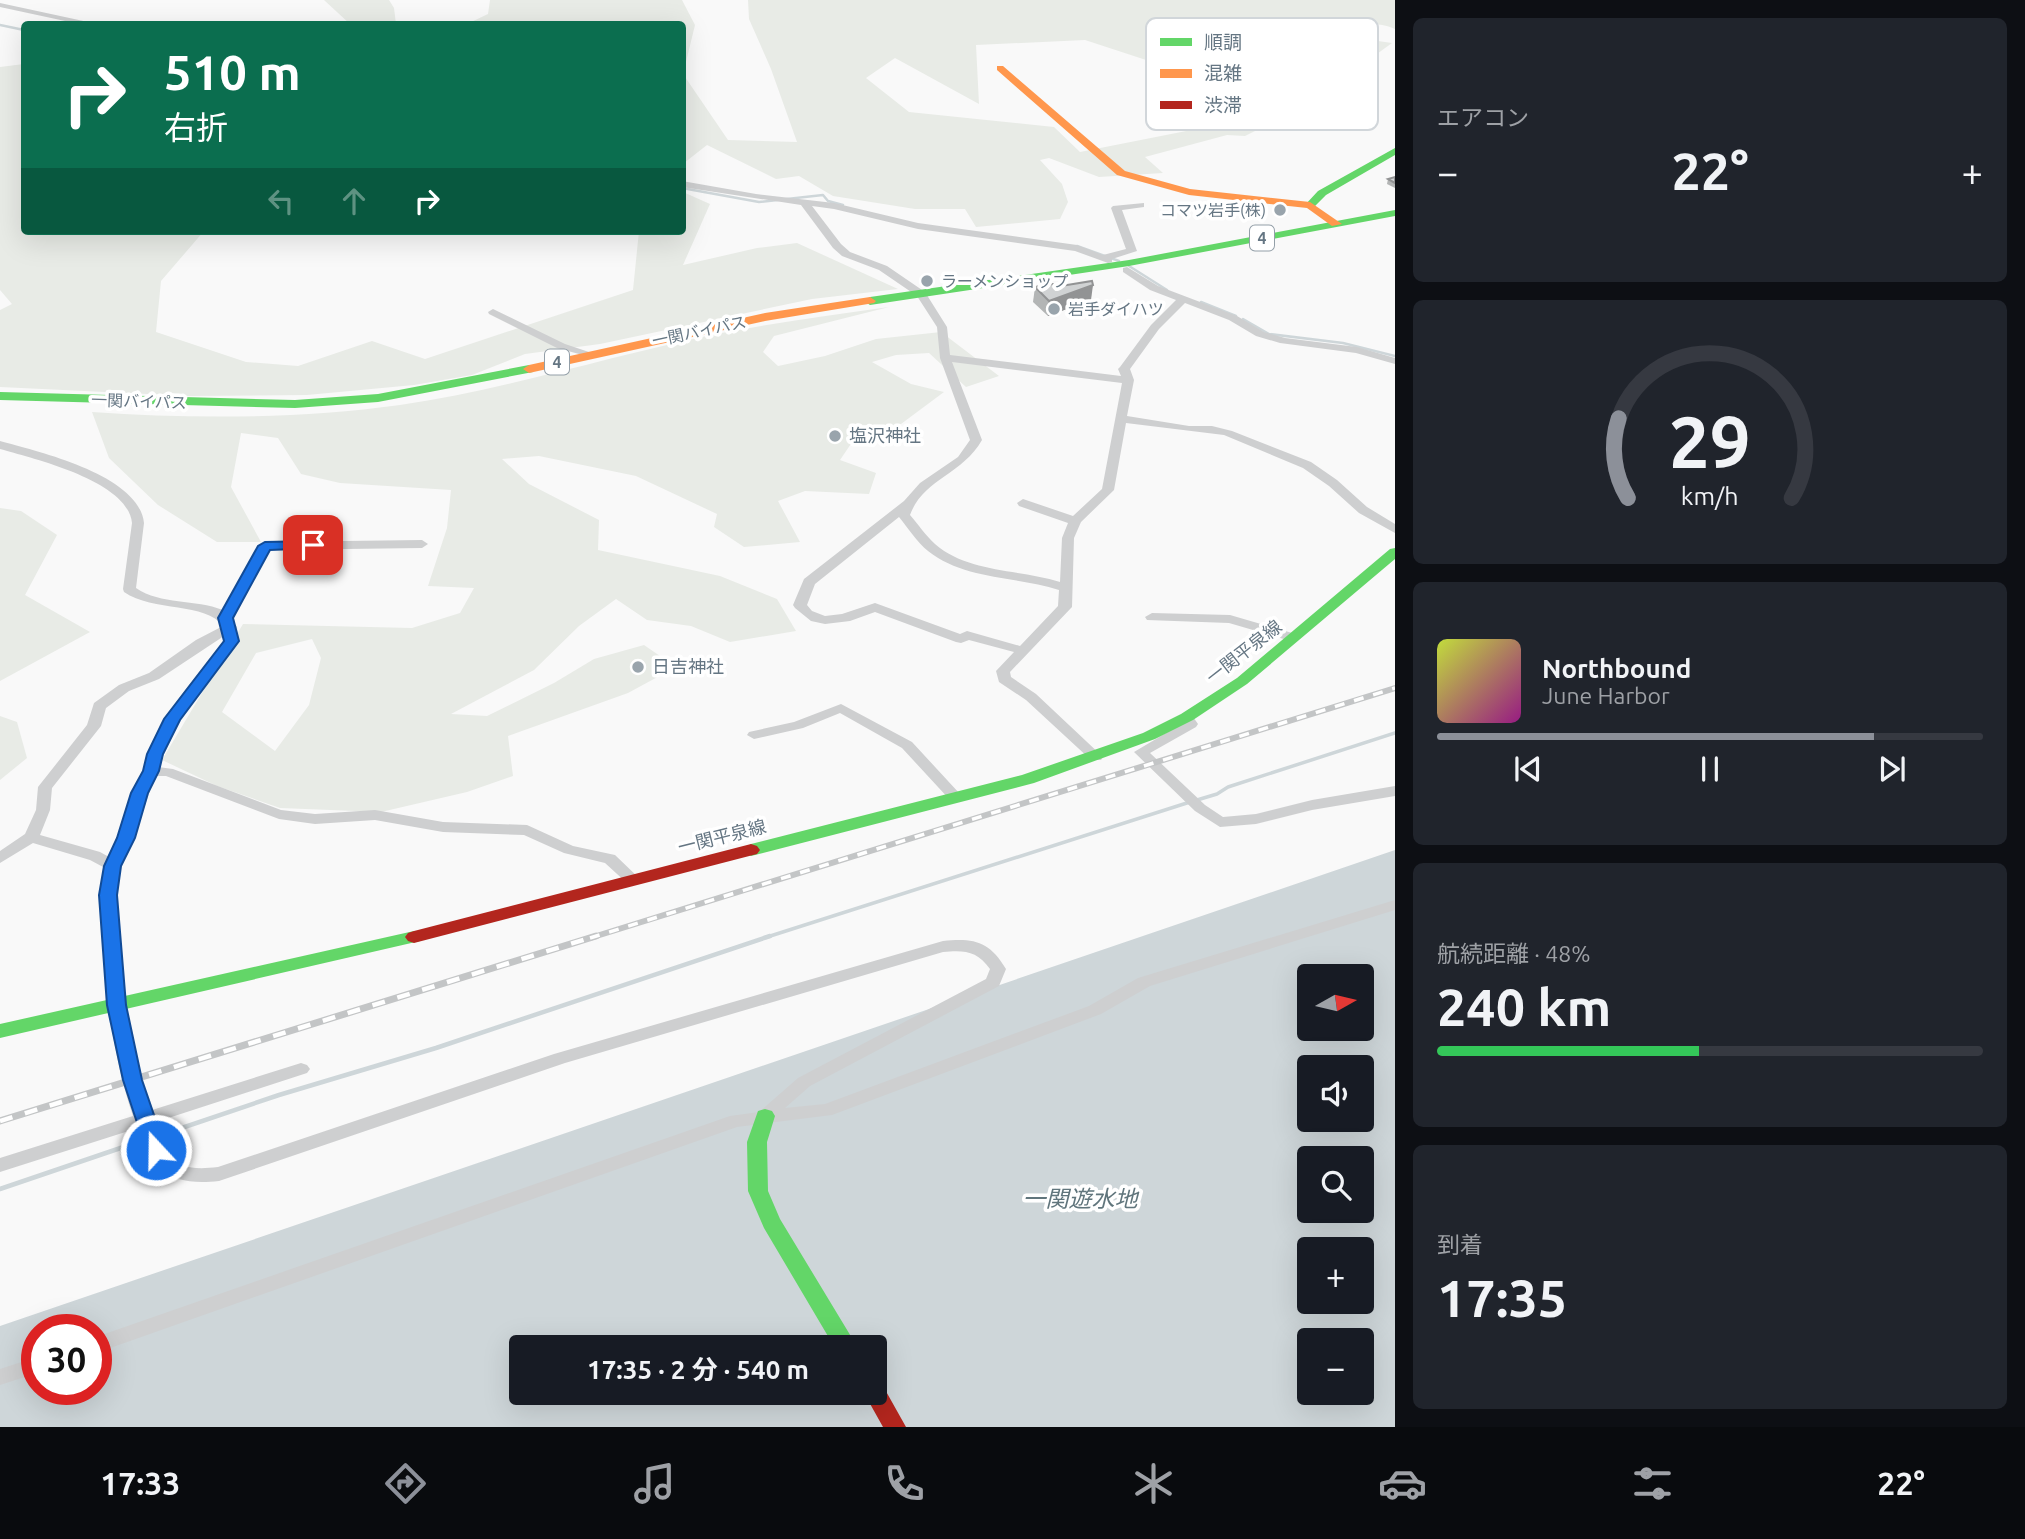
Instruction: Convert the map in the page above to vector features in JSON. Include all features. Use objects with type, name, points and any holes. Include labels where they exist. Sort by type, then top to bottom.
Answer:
[{"type":"main road","points":[[1000,68],[1121,173],[1189,192],[1310,205],[1336,224]]},
{"type":"main road","points":[[1310,205],[1322,193],[1395,151]]},
{"type":"main road","name":"一関バイパス","points":[[0,396],[295,404],[425,391],[765,317],[921,294],[1107,261],[1128,267],[1395,213]]},
{"type":"main road","name":"一関平泉線","points":[[0,1031],[364,950],[1028,779],[1096,757],[1186,717],[1223,694],[1395,552]]},
{"type":"main road","points":[[765,1116],[757,1142],[758,1191],[771,1222],[839,1335]]},
{"type":"main road","points":[[882,1405],[895,1427]]},
{"type":"street","points":[[0,5],[74,21]]},
{"type":"street","points":[[686,185],[776,200],[803,201],[918,226],[1077,248],[1107,261],[1132,251],[1116,208],[1141,205]]},
{"type":"street","points":[[803,201],[837,246],[846,254],[883,268],[905,280],[921,294],[942,327],[945,358],[976,440],[957,464],[916,490],[904,515],[933,549],[961,563],[1049,581],[1066,588]]},
{"type":"street","points":[[1128,267],[1154,288],[1233,318],[1260,334],[1284,341],[1357,350],[1395,361]]},
{"type":"street","points":[[1096,757],[1031,696],[1004,679],[1003,671],[1021,650],[1058,618],[1065,607],[1068,538],[1075,521],[1108,490],[1128,380],[1124,369],[1136,350],[1182,300]]},
{"type":"street","points":[[493,312],[561,345],[590,354]]},
{"type":"street","points":[[945,358],[1128,380]]},
{"type":"street","points":[[1121,419],[1228,433],[1318,472],[1363,510],[1395,529]]},
{"type":"street","points":[[0,445],[62,464],[110,486],[131,500],[137,512],[137,527],[129,590],[135,596],[213,611],[228,622],[231,641],[172,719],[155,754],[151,771],[139,793],[126,838],[113,866],[108,895],[116,1005],[146,1125],[165,1164],[178,1173],[195,1177],[219,1174],[587,1050],[943,947],[967,944],[986,951],[998,969],[993,982],[804,1082],[765,1116]]},
{"type":"street","points":[[1023,503],[1075,521]]},
{"type":"street","points":[[908,504],[809,582],[800,605],[807,614],[837,621],[874,607],[961,639],[967,635],[1021,650]]},
{"type":"street","points":[[0,858],[31,837],[43,810],[46,787],[94,726],[99,706],[124,688],[154,676],[228,622],[265,546],[422,544]]},
{"type":"street","points":[[1152,617],[1230,620],[1294,638]]},
{"type":"street","points":[[754,735],[798,725],[841,708],[907,745],[955,797]]},
{"type":"street","points":[[1186,717],[1191,724],[1185,730],[1141,752],[1195,803],[1220,822],[1256,819],[1312,805],[1395,791]]},
{"type":"street","points":[[151,771],[168,772],[279,814],[315,819],[375,815],[452,828],[527,830],[569,849],[610,859],[633,880]]},
{"type":"street","points":[[31,837],[95,856],[113,866]]},
{"type":"street","points":[[112,1339],[736,1121],[825,1110],[1095,1010],[1144,982],[1391,905]]},
{"type":"street","points":[[0,1165],[146,1125],[301,1069]]},
{"type":"street","points":[[0,1377],[21,1370]]},
{"type":"shaded area","points":[[324,0],[389,0],[394,8],[396,21],[347,21]]},
{"type":"shaded area","points":[[490,0],[682,0],[695,25],[686,62],[686,21],[473,21],[488,14]]},
{"type":"shaded area","points":[[748,0],[1395,0],[1395,29],[1378,25],[1378,18],[1146,18],[1146,60],[1085,40],[976,45],[979,104],[895,58],[866,78],[909,112],[1054,127],[1080,152],[1191,130],[1257,130],[1245,136],[1227,135],[1145,157],[1163,173],[1099,177],[1049,158],[1040,160],[1062,184],[1068,202],[1060,219],[976,227],[965,209],[915,209],[833,196],[799,176],[776,179],[707,145],[686,161],[686,78],[728,140],[797,142],[771,69],[749,19]]},
{"type":"shaded area","points":[[1378,41],[1392,43],[1378,53]]},
{"type":"shaded area","points":[[21,64],[21,235],[201,235],[161,281],[156,332],[246,362],[298,366],[372,341],[425,359],[633,290],[639,235],[686,235],[686,193],[710,204],[683,265],[757,248],[797,243],[898,289],[812,299],[600,344],[525,354],[472,375],[414,385],[307,395],[189,396],[0,387],[0,310],[12,304],[0,290],[0,67]]},
{"type":"shaded area","points":[[889,307],[774,336],[763,352],[778,366],[825,356],[876,339],[941,332],[999,376],[966,387],[929,353],[896,355],[872,362],[911,384],[944,392],[901,424],[859,432],[840,460],[876,473],[869,494],[805,491],[778,501],[800,542],[744,547],[714,527],[717,514],[636,476],[539,456],[502,459],[529,484],[599,520],[598,550],[720,576],[777,599],[796,631],[730,642],[691,626],[647,620],[616,599],[579,626],[534,670],[451,714],[487,716],[554,683],[594,659],[644,645],[676,667],[628,693],[508,736],[513,776],[467,792],[381,812],[280,808],[217,786],[162,760],[243,624],[412,628],[460,613],[474,588],[428,586],[447,528],[451,490],[340,483],[301,474],[278,438],[241,433],[231,487],[261,542],[217,542],[158,505],[109,458],[92,412],[246,416],[323,413],[400,405],[480,390],[716,334]],"holes":[[[312,639],[321,658],[309,705],[275,751],[222,712],[256,653]]]},
{"type":"shaded area","points":[[0,508],[21,511],[57,535],[25,595],[90,632],[0,681]]},
{"type":"shaded area","points":[[0,716],[17,722],[27,758],[0,780]]},
{"type":"water","name":"一関遊水地","points":[[1395,850],[1395,1427],[0,1427],[0,1326],[21,1319],[21,1405],[112,1405],[112,1314],[35,1314]]},
{"type":"building","points":[[1092,281],[1093,285],[1049,301],[1035,287],[1053,284],[1055,287]]},
{"type":"waterway","points":[[0,25],[21,29]]},
{"type":"waterway","points":[[686,189],[759,202],[823,195],[828,201],[843,205]]},
{"type":"waterway","points":[[1077,246],[1119,261]]},
{"type":"waterway","points":[[1129,266],[1167,290]]},
{"type":"waterway","points":[[1201,302],[1236,316]]},
{"type":"waterway","points":[[1243,319],[1269,334],[1343,343],[1395,356]]},
{"type":"waterway","points":[[1197,800],[1217,794],[1228,787],[1395,733]]},
{"type":"waterway","points":[[765,938],[1190,802]]},
{"type":"waterway","points":[[765,938],[770,936]]},
{"type":"waterway","points":[[155,1137],[279,1095],[436,1048],[765,938]]},
{"type":"waterway","points":[[0,1189],[147,1139]]},
{"type":"railway","points":[[590,938],[1395,688]]},
{"type":"railway","points":[[0,1121],[596,936]]},
{"type":"traffic: fast","points":[[1310,205],[1322,193],[1395,151]]},
{"type":"traffic: fast","points":[[870,301],[1129,263],[1395,213]]},
{"type":"traffic: fast","points":[[0,396],[295,404],[378,398],[529,369]]},
{"type":"traffic: fast","points":[[751,850],[1028,779],[1149,736],[1187,717],[1242,681],[1395,552]]},
{"type":"traffic: fast","points":[[0,1031],[414,937]]},
{"type":"traffic: fast","points":[[765,1116],[757,1142],[758,1191],[771,1222],[839,1335]]},
{"type":"traffic: slow","points":[[1000,68],[1121,173],[1189,192],[1310,205],[1336,224]]},
{"type":"traffic: slow","points":[[529,369],[765,317],[870,301]]},
{"type":"traffic: jam","points":[[414,937],[751,850]]},
{"type":"traffic: jam","points":[[882,1405],[895,1427]]},
{"type":"place","name":"コマツ岩手(株)","points":[[1280,210]]},
{"type":"place","name":"ラーメンショップ","points":[[927,281]]},
{"type":"place","name":"岩手ダイハツ","points":[[1054,309]]},
{"type":"place","name":"塩沢神社","points":[[835,436]]},
{"type":"place","name":"日吉神社","points":[[638,667]]},
{"type":"route","points":[[156,1150],[144,1120],[116,1005],[108,895],[113,866],[126,838],[139,793],[151,771],[155,754],[172,719],[231,641],[230,627],[225,618],[265,546],[313,545]]}]
